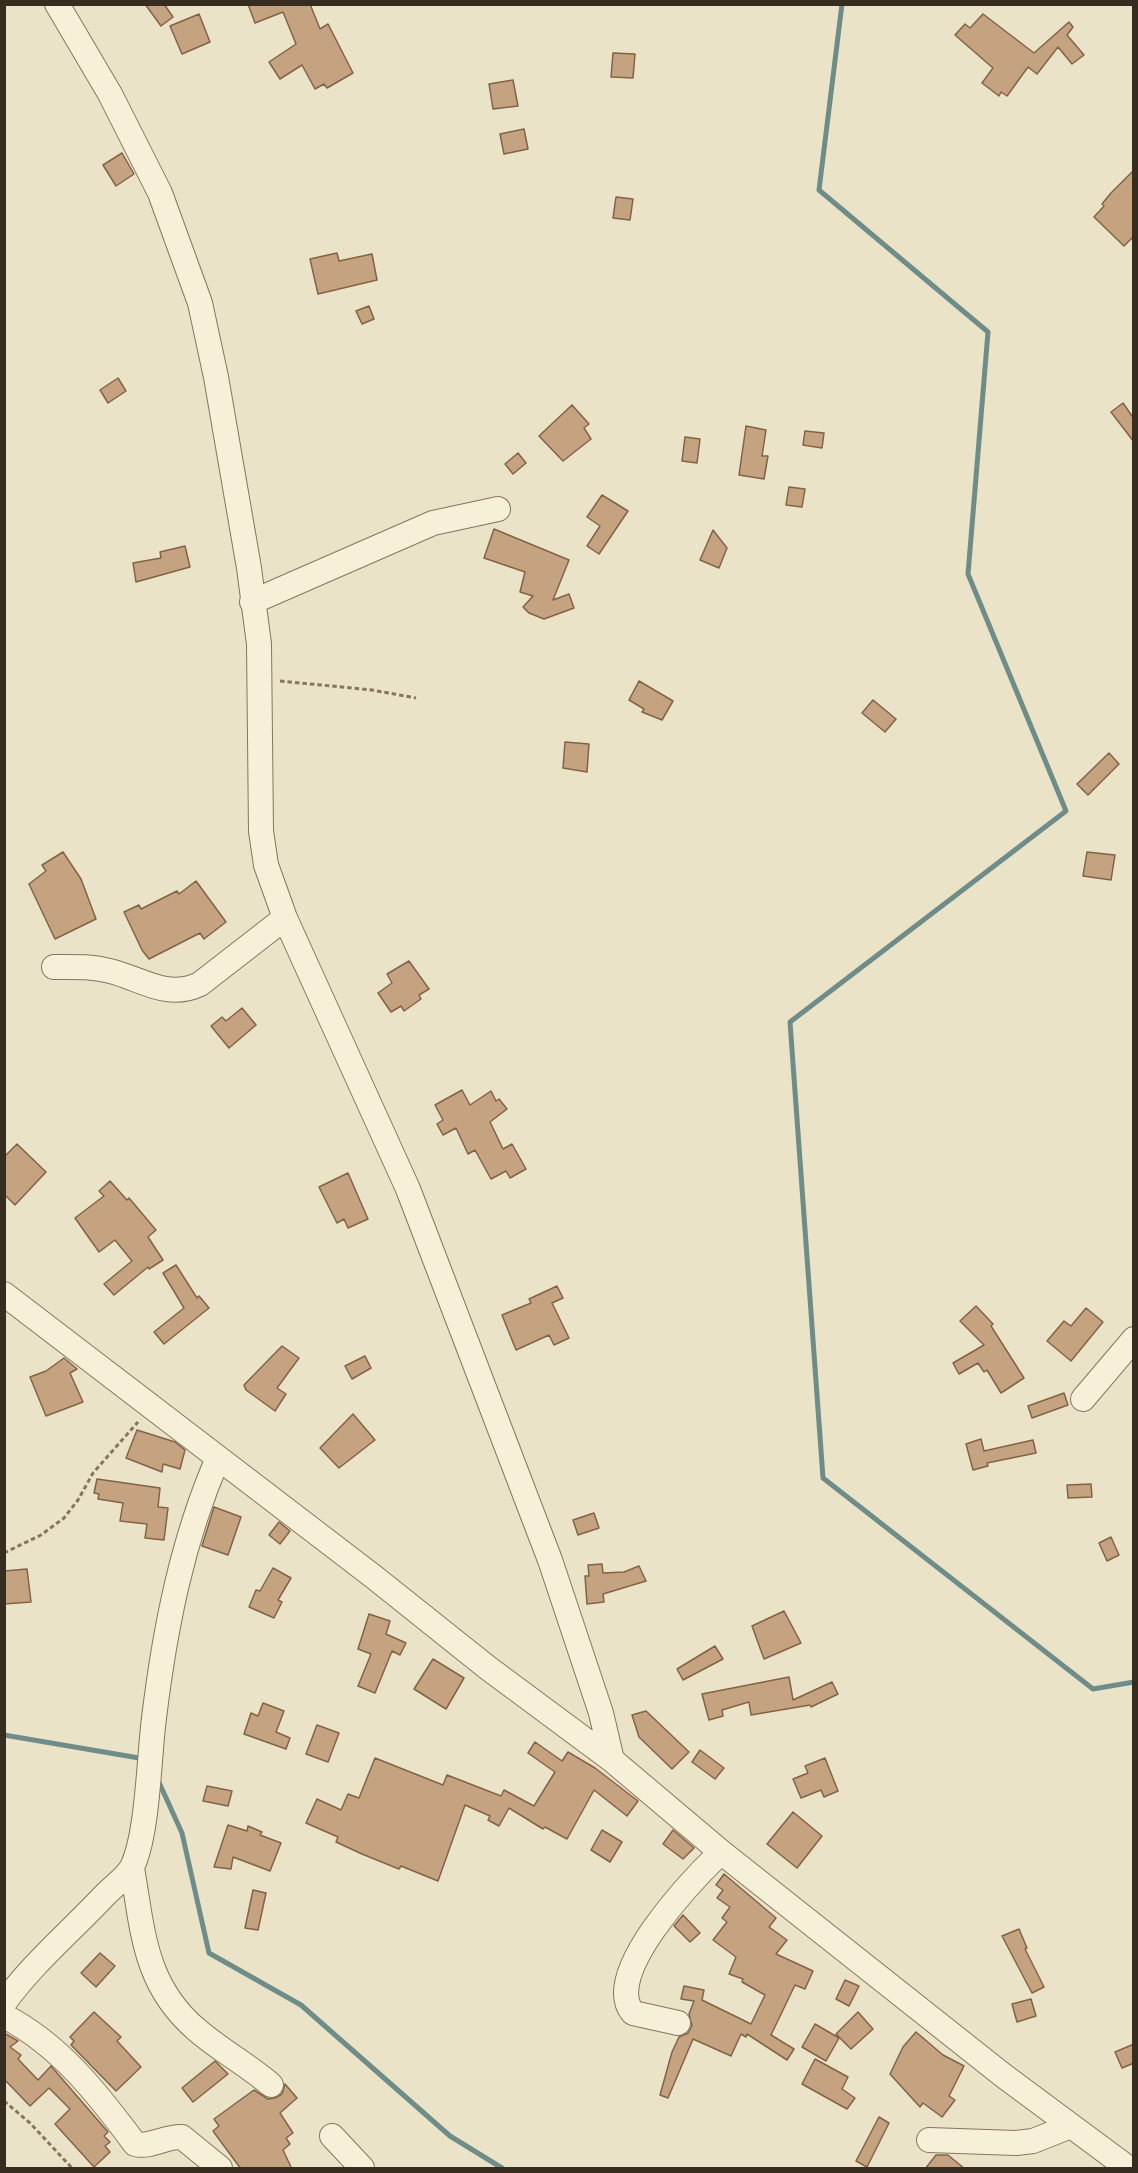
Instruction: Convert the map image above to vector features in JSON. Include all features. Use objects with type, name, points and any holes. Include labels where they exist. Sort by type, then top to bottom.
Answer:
[{"type":"street","points":[[57,4],[110,94],[160,193],[200,303],[218,389],[249,567],[259,644],[261,831],[266,865],[285,918],[408,1189],[550,1560],[601,1713],[612,1760]]},
{"type":"street","points":[[252,602],[433,523],[498,509]]},
{"type":"street","points":[[54,967],[87,966],[111,971],[159,990],[188,990],[200,984],[285,918]]},
{"type":"street","points":[[4,1294],[106,1370],[488,1668],[612,1760],[721,1852],[1128,2169]]},
{"type":"street","points":[[1083,1399],[1134,1339]]},
{"type":"street","points":[[4,2003],[61,1940],[132,1868],[142,1836],[154,1715],[171,1602],[184,1549],[202,1495],[218,1458]]},
{"type":"street","points":[[678,2023],[653,2020],[633,2013],[627,2004],[625,1990],[633,1967],[661,1918],[721,1852]]},
{"type":"street","points":[[132,1868],[151,1969],[170,2002],[196,2030],[271,2085]]},
{"type":"street","points":[[4,2016],[47,2044],[79,2073],[135,2144],[151,2144],[171,2137],[182,2137],[220,2169]]},
{"type":"street","points":[[929,2140],[1016,2144],[1033,2141],[1071,2126]]},
{"type":"street","points":[[332,2136],[362,2169]]},
{"type":"path","points":[[260,679],[372,690],[416,698]]},
{"type":"path","points":[[4,1553],[41,1535],[64,1518],[78,1500],[93,1473],[116,1444],[152,1408]]},
{"type":"path","points":[[4,2101],[30,2123],[72,2169]]},
{"type":"building","points":[[145,4],[164,4],[173,17],[161,26]]},
{"type":"building","points":[[248,4],[310,4],[320,29],[328,24],[353,73],[327,88],[324,84],[315,89],[302,65],[280,79],[269,62],[296,44],[283,12],[255,23]]},
{"type":"building","points":[[199,14],[210,42],[182,54],[170,26]]},
{"type":"building","points":[[983,14],[1034,53],[1069,22],[1073,27],[1067,35],[1084,55],[1072,64],[1058,47],[1037,74],[1028,67],[1007,96],[1001,92],[999,96],[982,83],[993,68],[955,35],[965,24],[970,28]]},
{"type":"building","points":[[613,53],[635,54],[633,78],[611,77]]},
{"type":"building","points":[[513,80],[518,106],[493,109],[489,84]]},
{"type":"building","points":[[524,129],[528,149],[504,154],[500,134]]},
{"type":"building","points":[[122,153],[134,174],[116,186],[103,165]]},
{"type":"building","points":[[1134,170],[1134,236],[1124,246],[1094,217],[1104,206],[1102,204],[1111,193]]},
{"type":"building","points":[[616,197],[633,199],[630,220],[613,218]]},
{"type":"building","points":[[337,253],[339,261],[372,254],[377,280],[318,294],[310,259]]},
{"type":"building","points":[[369,306],[374,319],[362,324],[356,311]]},
{"type":"building","points":[[118,378],[126,391],[108,403],[100,390]]},
{"type":"building","points":[[1123,403],[1134,419],[1134,442],[1111,412]]},
{"type":"building","points":[[572,405],[589,424],[584,428],[591,439],[563,461],[539,436]]},
{"type":"building","points":[[746,426],[766,430],[762,456],[768,456],[764,479],[739,475]]},
{"type":"building","points":[[805,431],[824,433],[822,448],[803,445]]},
{"type":"building","points":[[685,437],[700,439],[697,463],[682,461]]},
{"type":"building","points":[[518,453],[526,463],[513,474],[505,464]]},
{"type":"building","points":[[789,487],[805,489],[802,507],[786,505]]},
{"type":"building","points":[[602,495],[628,511],[599,554],[587,546],[600,526],[587,517]]},
{"type":"building","points":[[494,529],[569,560],[553,600],[569,594],[574,608],[544,619],[529,613],[523,607],[533,596],[520,592],[525,572],[484,558]]},
{"type":"building","points":[[713,530],[727,548],[719,568],[700,560]]},
{"type":"building","points":[[185,546],[190,567],[136,582],[133,563],[161,558],[160,552]]},
{"type":"building","points":[[639,681],[673,701],[662,720],[642,712],[644,709],[629,700]]},
{"type":"building","points":[[873,700],[896,719],[885,732],[862,713]]},
{"type":"building","points":[[565,742],[589,744],[587,772],[563,768]]},
{"type":"building","points":[[1109,753],[1119,764],[1088,795],[1077,784]]},
{"type":"building","points":[[63,852],[81,879],[96,919],[55,939],[29,884],[46,871],[42,865]]},
{"type":"building","points":[[1087,852],[1115,855],[1111,880],[1083,876]]},
{"type":"building","points":[[196,881],[226,922],[204,939],[200,933],[149,959],[142,950],[124,912],[139,905],[141,909],[177,891],[179,894]]},
{"type":"building","points":[[409,961],[429,989],[419,995],[421,999],[404,1011],[401,1006],[391,1012],[378,993],[392,983],[387,974]]},
{"type":"building","points":[[242,1008],[256,1025],[229,1048],[211,1026],[222,1017],[226,1021]]},
{"type":"building","points":[[462,1090],[470,1105],[491,1091],[496,1101],[499,1099],[507,1109],[490,1122],[503,1149],[512,1144],[526,1169],[510,1178],[506,1171],[491,1179],[475,1150],[468,1154],[456,1128],[443,1135],[437,1124],[443,1120],[435,1105]]},
{"type":"building","points":[[17,1144],[46,1172],[15,1205],[4,1194],[4,1157]]},
{"type":"building","points":[[348,1173],[368,1219],[348,1228],[344,1219],[337,1223],[319,1187]]},
{"type":"building","points":[[110,1181],[127,1200],[129,1198],[156,1230],[148,1237],[163,1260],[149,1269],[148,1267],[114,1295],[104,1284],[132,1261],[115,1240],[99,1252],[75,1218],[104,1196],[99,1191]]},
{"type":"building","points":[[176,1265],[197,1298],[199,1296],[209,1308],[164,1344],[154,1332],[184,1308],[163,1273]]},
{"type":"building","points":[[557,1286],[563,1298],[552,1303],[569,1338],[554,1345],[549,1335],[516,1350],[502,1315],[531,1303],[529,1299]]},
{"type":"building","points":[[976,1306],[993,1324],[991,1326],[1024,1378],[1001,1393],[987,1370],[984,1372],[978,1363],[959,1374],[953,1363],[984,1345],[960,1321]]},
{"type":"building","points":[[1086,1308],[1103,1322],[1071,1361],[1047,1341],[1064,1321],[1071,1326]]},
{"type":"building","points":[[282,1346],[299,1358],[277,1388],[286,1394],[275,1411],[246,1390],[244,1385]]},
{"type":"building","points":[[365,1356],[371,1368],[352,1379],[345,1366]]},
{"type":"building","points":[[64,1358],[77,1369],[70,1373],[83,1402],[46,1416],[30,1377],[46,1371]]},
{"type":"building","points":[[1064,1393],[1068,1405],[1032,1418],[1028,1406]]},
{"type":"building","points":[[353,1414],[375,1440],[339,1468],[320,1448]]},
{"type":"building","points":[[137,1430],[175,1442],[185,1450],[180,1469],[163,1464],[162,1472],[126,1458]]},
{"type":"building","points":[[981,1439],[984,1451],[1033,1440],[1036,1453],[987,1463],[988,1466],[973,1470],[966,1444]]},
{"type":"building","points":[[97,1479],[160,1488],[158,1507],[168,1508],[164,1540],[145,1538],[147,1524],[120,1521],[123,1503],[98,1499],[99,1494],[94,1493]]},
{"type":"building","points":[[1091,1484],[1092,1497],[1068,1498],[1067,1485]]},
{"type":"building","points":[[214,1507],[241,1517],[228,1555],[202,1546]]},
{"type":"building","points":[[594,1513],[599,1528],[578,1535],[573,1520]]},
{"type":"building","points":[[279,1522],[290,1531],[280,1544],[269,1535]]},
{"type":"building","points":[[1111,1537],[1119,1555],[1107,1561],[1099,1543]]},
{"type":"building","points":[[602,1564],[603,1573],[624,1572],[639,1566],[646,1581],[603,1594],[604,1602],[587,1604],[585,1576],[589,1576],[588,1565]]},
{"type":"building","points":[[273,1568],[291,1578],[278,1600],[282,1602],[274,1618],[249,1607],[256,1590],[260,1591]]},
{"type":"building","points":[[27,1569],[31,1602],[4,1604],[4,1571]]},
{"type":"building","points":[[784,1611],[801,1643],[764,1659],[752,1626]]},
{"type":"building","points":[[369,1614],[390,1621],[386,1634],[406,1643],[400,1655],[392,1651],[375,1693],[358,1686],[371,1654],[358,1649]]},
{"type":"building","points":[[715,1646],[723,1659],[683,1680],[677,1669]]},
{"type":"building","points":[[433,1659],[464,1678],[446,1709],[414,1689]]},
{"type":"building","points":[[789,1677],[793,1700],[832,1682],[838,1694],[811,1707],[810,1705],[751,1715],[749,1702],[722,1710],[723,1716],[709,1720],[702,1694]]},
{"type":"building","points":[[263,1703],[284,1711],[276,1732],[290,1738],[286,1749],[244,1734],[251,1713],[258,1716]]},
{"type":"building","points":[[646,1711],[689,1752],[672,1769],[639,1737],[632,1715]]},
{"type":"building","points":[[317,1725],[339,1733],[328,1762],[306,1754]]},
{"type":"building","points":[[535,1742],[562,1761],[568,1752],[595,1768],[638,1801],[627,1816],[594,1790],[567,1839],[545,1827],[543,1829],[509,1808],[499,1826],[488,1820],[490,1816],[465,1805],[438,1881],[362,1854],[336,1842],[338,1837],[306,1823],[317,1799],[341,1810],[348,1794],[359,1798],[375,1758],[443,1785],[447,1775],[501,1796],[504,1790],[534,1806],[555,1772],[528,1753]]},
{"type":"building","points":[[700,1750],[724,1768],[715,1779],[692,1762]]},
{"type":"building","points":[[825,1758],[838,1791],[824,1797],[821,1790],[801,1798],[793,1779],[808,1773],[805,1766]]},
{"type":"building","points":[[207,1786],[232,1791],[228,1806],[203,1801]]},
{"type":"building","points":[[793,1812],[822,1836],[797,1868],[767,1844]]},
{"type":"building","points":[[228,1825],[247,1831],[248,1826],[262,1832],[260,1835],[281,1843],[270,1871],[233,1857],[231,1869],[214,1867]]},
{"type":"building","points":[[602,1830],[622,1842],[610,1862],[591,1850]]},
{"type":"building","points":[[673,1830],[694,1848],[683,1859],[663,1844]]},
{"type":"building","points":[[724,1874],[776,1918],[769,1927],[787,1940],[776,1954],[813,1971],[805,1989],[795,1985],[771,2035],[794,2049],[787,2060],[747,2034],[746,2037],[741,2034],[731,2056],[693,2039],[668,2098],[660,2095],[672,2052],[679,2037],[688,2033],[692,2026],[689,2014],[694,2001],[681,1999],[684,1986],[704,1990],[702,2000],[751,2024],[765,1995],[742,1982],[743,1979],[729,1974],[736,1957],[713,1940],[727,1922],[722,1918],[730,1907],[717,1898],[723,1890],[716,1885]]},
{"type":"building","points":[[253,1890],[266,1893],[258,1930],[245,1928]]},
{"type":"building","points":[[683,1915],[700,1933],[690,1942],[674,1926]]},
{"type":"building","points":[[1019,1929],[1027,1948],[1025,1949],[1044,1987],[1032,1993],[1002,1936]]},
{"type":"building","points":[[100,1953],[115,1966],[96,1987],[81,1973]]},
{"type":"building","points":[[845,1980],[859,1986],[849,2006],[836,1999]]},
{"type":"building","points":[[1031,1999],[1036,2016],[1017,2022],[1012,2004]]},
{"type":"building","points":[[94,2012],[121,2037],[117,2041],[141,2067],[116,2091],[71,2045],[74,2041],[70,2037]]},
{"type":"building","points":[[858,2012],[873,2029],[851,2049],[836,2034]]},
{"type":"building","points":[[815,2024],[839,2038],[826,2061],[802,2047]]},
{"type":"building","points":[[916,2032],[943,2055],[964,2066],[949,2096],[955,2100],[942,2117],[923,2103],[920,2107],[890,2074],[903,2047]]},
{"type":"building","points":[[4,2033],[18,2041],[10,2047],[21,2055],[18,2059],[38,2080],[51,2066],[108,2132],[104,2136],[110,2142],[105,2146],[110,2152],[94,2167],[55,2124],[70,2109],[49,2088],[30,2106],[4,2079]]},
{"type":"building","points":[[1134,2044],[1134,2063],[1122,2068],[1115,2052]]},
{"type":"building","points":[[815,2059],[848,2077],[842,2089],[855,2098],[847,2109],[802,2084]]},
{"type":"building","points":[[215,2061],[228,2074],[193,2102],[182,2088]]},
{"type":"building","points":[[285,2084],[297,2098],[280,2113],[293,2133],[286,2138],[290,2144],[283,2150],[292,2169],[241,2169],[213,2131],[219,2126],[214,2119],[254,2090],[268,2099],[275,2098],[282,2094]]},
{"type":"building","points":[[879,2117],[889,2123],[867,2167],[856,2161]]},
{"type":"building","points":[[936,2155],[948,2155],[965,2169],[925,2169]]},
{"type":"waterway","points":[[842,4],[819,190],[988,332],[968,574],[1066,811],[790,1022],[823,1478],[1093,1689],[1134,1682]]},
{"type":"waterway","points":[[4,1735],[145,1759]]},
{"type":"waterway","points":[[157,1778],[182,1833],[209,1953],[301,2005],[450,2136],[502,2168]]}]
